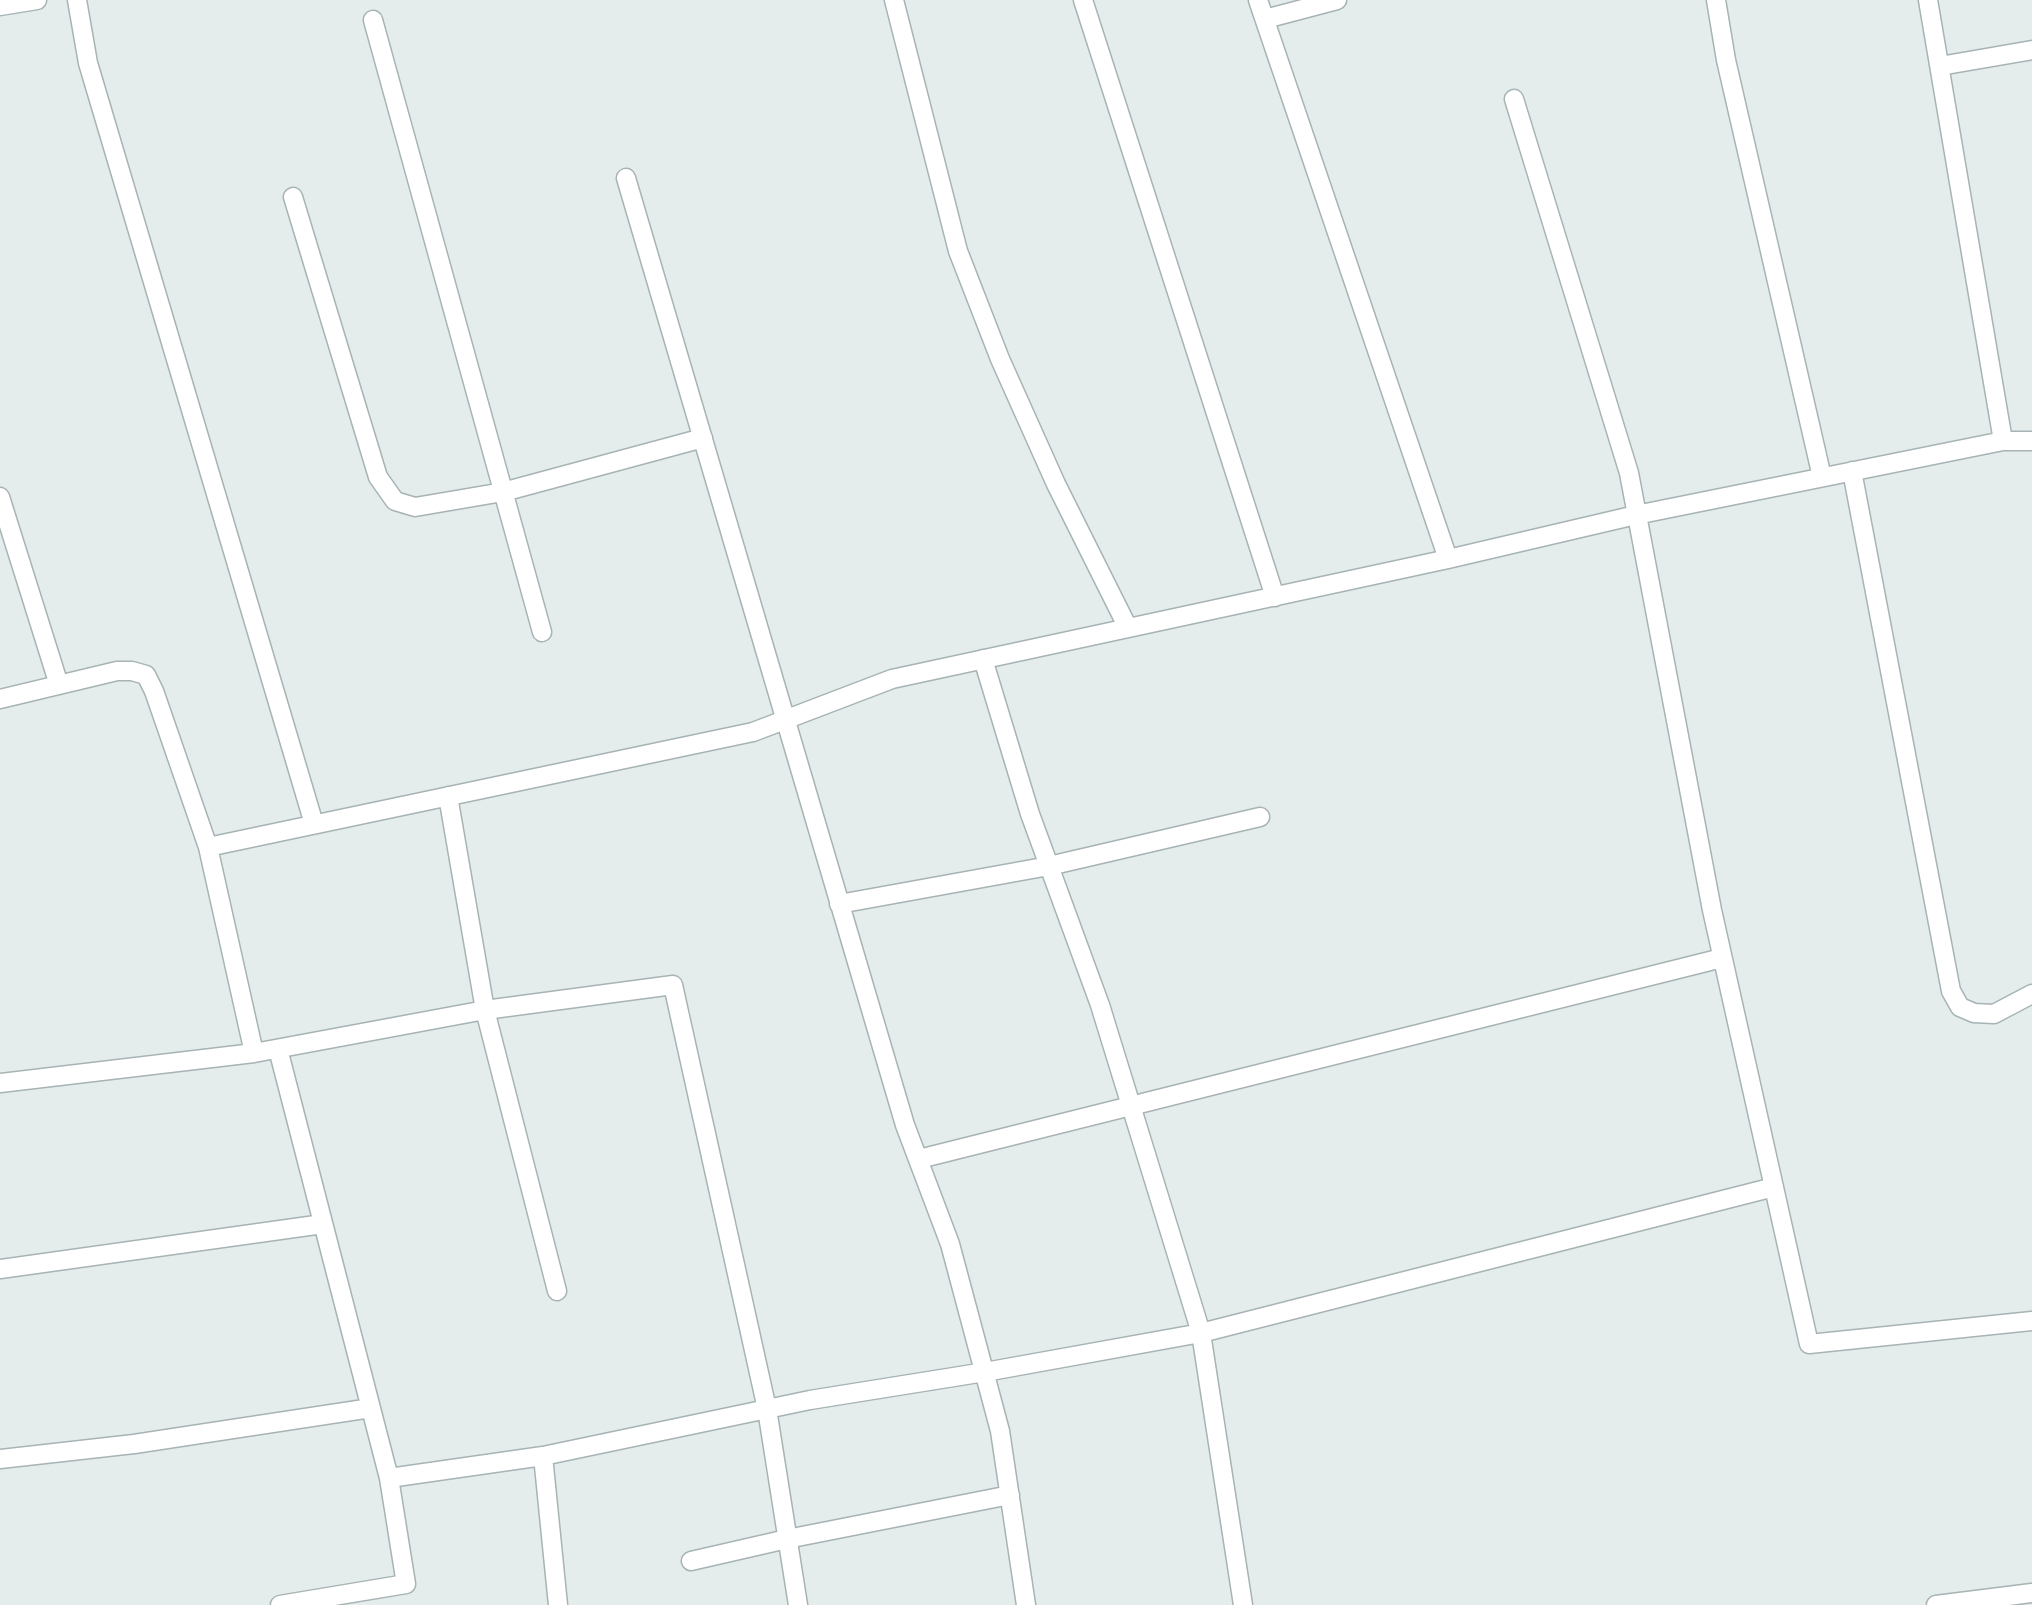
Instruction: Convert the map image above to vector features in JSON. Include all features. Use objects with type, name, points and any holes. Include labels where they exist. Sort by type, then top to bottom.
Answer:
[{"type":"street","points":[[0,6],[37,0]]},
{"type":"street","points":[[76,0],[88,63],[314,824]]},
{"type":"street","points":[[894,0],[958,251],[1000,359],[1056,483],[1128,628]]},
{"type":"street","points":[[1083,0],[1275,597]]},
{"type":"street","points":[[1258,0],[1448,559]]},
{"type":"street","points":[[1265,19],[1337,0]]},
{"type":"street","points":[[1716,0],[1726,60],[1822,477]]},
{"type":"street","points":[[1928,0],[2003,441]]},
{"type":"street","points":[[373,20],[542,632]]},
{"type":"street","points":[[1940,66],[2032,50]]},
{"type":"street","points":[[1514,99],[1629,473],[1722,958],[1809,1344],[2032,1321]]},
{"type":"street","points":[[626,178],[904,1125],[950,1244],[1000,1431],[1026,1605]]},
{"type":"street","points":[[293,197],[378,477],[395,501],[415,507],[503,492],[703,438]]},
{"type":"street","points":[[208,847],[753,732],[892,679],[1448,559],[1636,515],[2003,441],[2032,441]]},
{"type":"street","points":[[1852,471],[1951,991],[1960,1007],[1974,1013],[1994,1014],[2032,994]]},
{"type":"street","points":[[0,497],[60,685]]},
{"type":"street","points":[[982,659],[1030,813],[1100,1005],[1201,1333],[1243,1605]]},
{"type":"street","points":[[0,699],[117,671],[132,671],[146,675],[154,691],[208,847],[254,1053]]},
{"type":"street","points":[[448,796],[485,1010],[556,1291]]},
{"type":"street","points":[[839,904],[1049,866],[1260,817]]},
{"type":"street","points":[[919,1159],[1722,958]]},
{"type":"street","points":[[0,1083],[254,1053],[485,1010],[673,985],[767,1409],[798,1605]]},
{"type":"street","points":[[278,1049],[389,1478],[406,1584],[280,1605]]},
{"type":"street","points":[[389,1478],[543,1456],[810,1400],[985,1372],[1201,1333],[1774,1187]]},
{"type":"street","points":[[0,1269],[67,1262],[323,1224]]},
{"type":"street","points":[[0,1458],[134,1444],[371,1408]]},
{"type":"street","points":[[543,1456],[558,1605]]},
{"type":"street","points":[[691,1561],[787,1539],[1010,1495]]},
{"type":"street","points":[[1936,1605],[2032,1593]]}]
